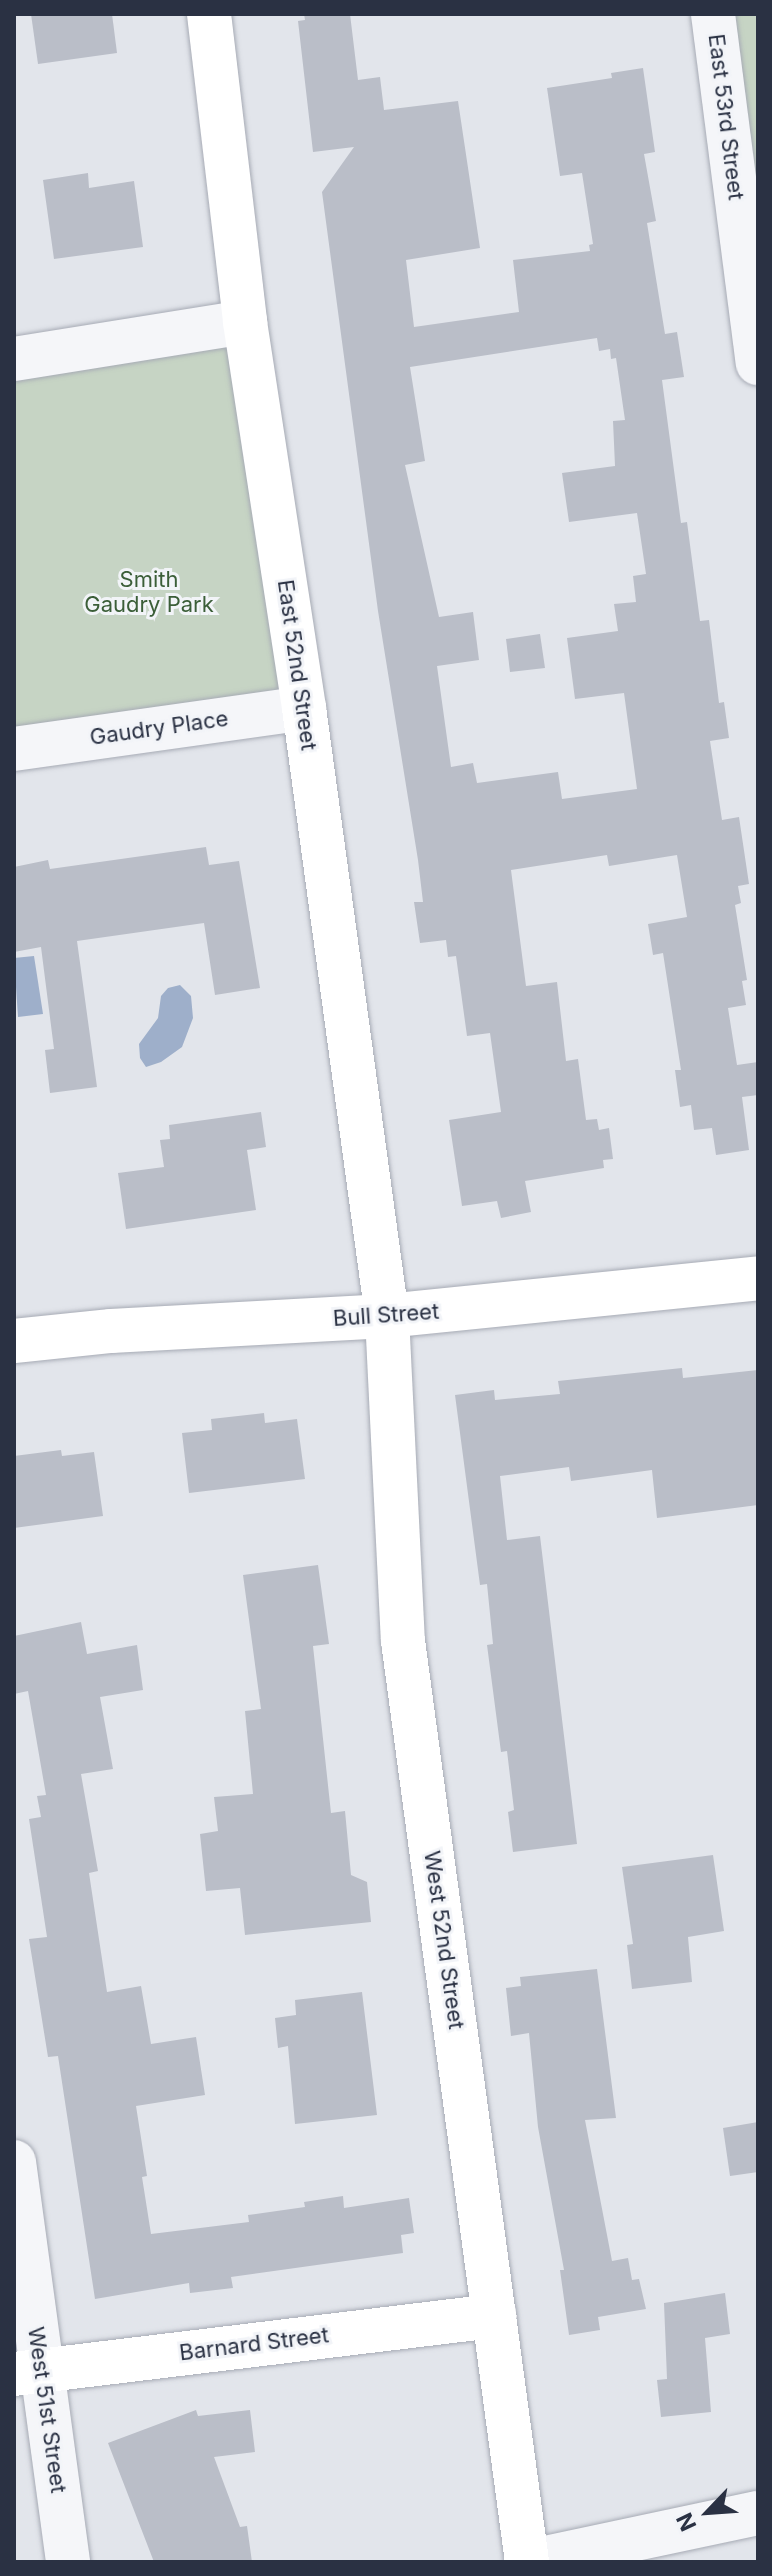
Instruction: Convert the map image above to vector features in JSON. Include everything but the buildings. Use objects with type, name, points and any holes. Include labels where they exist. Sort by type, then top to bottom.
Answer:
[{"type":"main road","name":"East 52nd Street","points":[[209,14],[245,322],[304,708],[387,1316]]},
{"type":"main road","name":"Bull Street","points":[[14,1341],[111,1331],[387,1316],[758,1278]]},
{"type":"main road","name":"West 52nd Street","points":[[387,1316],[403,1641],[527,2562]]},
{"type":"main road","name":"Barnard Street","points":[[28,2373],[495,2316]]},
{"type":"street","name":"East 53rd Street","points":[[713,14],[749,228],[758,363]]},
{"type":"street","points":[[14,359],[245,322]]},
{"type":"street","name":"Gaudry Place","points":[[14,749],[304,708]]},
{"type":"street","name":"West 51st Street","points":[[14,2162],[28,2373],[68,2562]]},
{"type":"street","points":[[527,2562],[758,2513]]},
{"type":"green space","points":[[729,14],[758,14],[758,212]]},
{"type":"green space","name":"Smith Gaudry Park","points":[[245,322],[304,708],[14,749],[14,359]]},
{"type":"water","points":[[34,956],[43,1014],[18,1017],[14,958]]},
{"type":"water","points":[[180,985],[191,996],[193,1018],[182,1047],[161,1062],[146,1067],[140,1058],[139,1044],[158,1018],[161,996],[168,988]]}]
